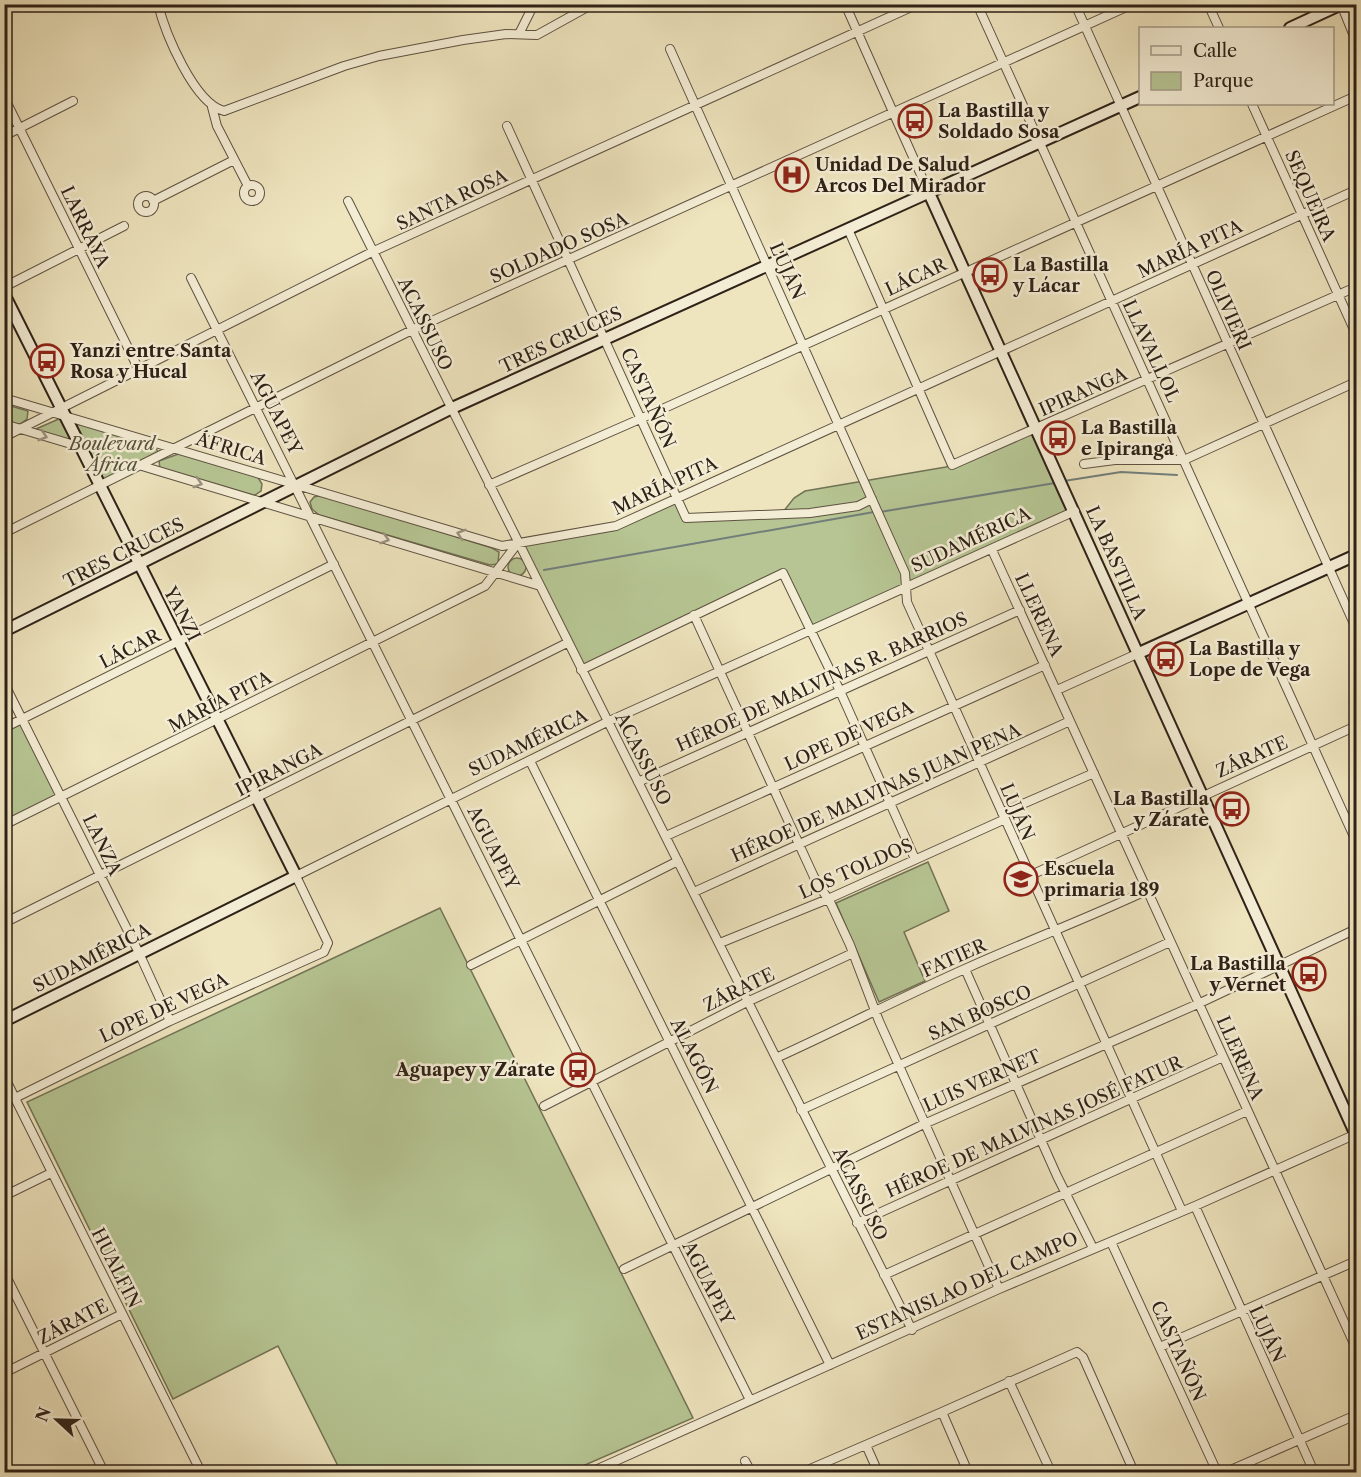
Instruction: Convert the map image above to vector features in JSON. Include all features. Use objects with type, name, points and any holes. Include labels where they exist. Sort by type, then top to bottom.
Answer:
[{"type":"street","points":[[158,4],[187,74],[212,106],[217,126],[248,186]]},
{"type":"street","points":[[519,34],[534,4]]},
{"type":"street","points":[[212,106],[230,111],[302,81],[379,56],[463,40],[519,34],[537,35],[594,4]]},
{"type":"street","name":"LA BASTILLA","points":[[845,4],[1356,1134]]},
{"type":"street","name":"SANTA ROSA","points":[[4,436],[59,412],[372,252],[918,4]]},
{"type":"street","name":"LLAVALLOL","points":[[977,4],[1356,841]]},
{"type":"street","name":"OLIVIERI","points":[[1075,4],[1191,266],[1356,628]]},
{"type":"street","name":"SOLDADO SOSA","points":[[4,533],[412,330],[1133,4]]},
{"type":"street","points":[[1208,4],[1219,27]]},
{"type":"street","points":[[1292,27],[1341,5],[1356,41]]},
{"type":"street","name":"LUJÁN","points":[[670,49],[905,573],[907,602],[928,650],[1182,1211]]},
{"type":"street","name":"LÁCAR","points":[[489,485],[1356,96]]},
{"type":"street","name":"LARRAYA","points":[[4,97],[139,370]]},
{"type":"street","name":"TRES CRUCES","points":[[4,631],[450,409],[1139,97]]},
{"type":"street","points":[[4,136],[73,101]]},
{"type":"street","name":"SEQUEIRA","points":[[1252,105],[1356,334]]},
{"type":"street","name":"CASTAÑÓN","points":[[507,126],[686,518],[784,512],[810,513],[874,502]]},
{"type":"street","points":[[153,201],[234,160]]},
{"type":"street","name":"MARÍA PITA","points":[[4,825],[485,586],[518,543],[608,528],[919,390],[1356,190]]},
{"type":"street","name":"ACASSUSO","points":[[348,201],[537,585],[720,943],[856,1224],[912,1330]]},
{"type":"street","points":[[4,286],[124,226]]},
{"type":"street","points":[[848,229],[919,390]]},
{"type":"street","name":"AGUAPEY","points":[[191,278],[750,1400]]},
{"type":"street","name":"IPIRANGA","points":[[919,390],[952,465],[1356,287]]},
{"type":"street","name":"YANZI","points":[[4,294],[59,412],[81,447],[296,876],[328,943],[327,950]]},
{"type":"street","points":[[1084,464],[1115,460],[1184,460],[1356,382]]},
{"type":"street","name":"ÁFRICA","points":[[4,398],[59,412],[502,546],[518,543]]},
{"type":"street","points":[[4,424],[81,447]]},
{"type":"street","points":[[142,466],[537,585]]},
{"type":"street","name":"SUDAMÉRICA","points":[[4,1021],[607,722],[1075,511]]},
{"type":"street","name":"LLERENA","points":[[992,550],[1356,1348]]},
{"type":"street","points":[[1057,690],[1356,555]]},
{"type":"street","name":"LÁCAR","points":[[4,728],[334,564]]},
{"type":"street","points":[[581,670],[780,573],[785,577],[840,691],[915,859]]},
{"type":"street","name":"HÉROE DE MALVINAS R. BARRIOS","points":[[638,782],[1020,610]]},
{"type":"street","points":[[694,615],[814,878],[828,899],[853,953],[924,1124],[952,1181],[999,1289]]},
{"type":"street","name":"IPIRANGA","points":[[4,923],[567,643]]},
{"type":"street","name":"LOPE DE VEGA","points":[[666,836],[1045,665]]},
{"type":"street","name":"LANZA","points":[[4,683],[139,953],[170,1021]]},
{"type":"street","name":"HÉROE DE MALVINAS JUAN PENA","points":[[694,892],[1070,721]]},
{"type":"street","name":"ZÁRATE","points":[[1029,876],[1356,726]]},
{"type":"street","name":"ALAGÓN","points":[[530,761],[830,1365]]},
{"type":"street","name":"LOS TOLDOS","points":[[720,943],[828,899],[1094,773]]},
{"type":"street","points":[[471,965],[678,861]]},
{"type":"street","name":"FATIER","points":[[776,1058],[965,969],[1148,890]]},
{"type":"street","name":"LUIS VERNET","points":[[624,1269],[924,1124],[1200,1003],[1356,929]]},
{"type":"street","name":"SAN BOSCO","points":[[801,1110],[1170,942]]},
{"type":"street","name":"LOPE DE VEGA","points":[[15,1098],[170,1021],[327,950]]},
{"type":"street","name":"ZÁRATE","points":[[544,1106],[747,1002],[853,953]]},
{"type":"street","points":[[965,969],[1065,1193],[1093,1248]]},
{"type":"street","name":"HÉROE DE MALVINAS JOSÉ FATUR","points":[[856,1224],[1223,1057]]},
{"type":"street","name":"HUALFIN","points":[[4,1076],[201,1473]]},
{"type":"street","points":[[884,1275],[1247,1111]]},
{"type":"street","name":"ESTANISLAO DEL CAMPO","points":[[591,1473],[999,1289],[1195,1206],[1356,1134]]},
{"type":"street","points":[[4,1196],[51,1173]]},
{"type":"street","name":"LUJÁN","points":[[1195,1206],[1314,1473]]},
{"type":"street","name":"CASTAÑÓN","points":[[1112,1242],[1217,1473]]},
{"type":"street","points":[[1160,1347],[1356,1261]]},
{"type":"street","points":[[4,1272],[104,1473]]},
{"type":"street","name":"ZÁRATE","points":[[4,1373],[122,1314]]},
{"type":"street","points":[[803,1473],[1071,1353],[1080,1354],[1134,1473]]},
{"type":"street","points":[[1010,1381],[1051,1473]]},
{"type":"street","points":[[942,1412],[968,1473]]},
{"type":"street","points":[[1226,1473],[1356,1415]]},
{"type":"street","points":[[866,1445],[878,1473]]},
{"type":"street","points":[[745,1461],[751,1473]]},
{"type":"green space","name":"Boulevard África","points":[[4,404],[28,411],[27,419],[19,425],[5,421]]},
{"type":"green space","name":"Boulevard África","points":[[61,418],[72,441],[35,430],[36,429]]},
{"type":"green space","name":"Boulevard África","points":[[79,423],[154,445],[158,452],[103,480],[76,428]]},
{"type":"green space","points":[[1037,429],[1075,511],[810,630],[783,573],[581,670],[518,543],[608,528],[677,497],[686,518],[783,512],[794,498],[805,491],[946,467]]},
{"type":"green space","name":"Boulevard África","points":[[181,453],[257,476],[262,484],[261,491],[252,497],[160,468],[159,461]]},
{"type":"green space","points":[[323,495],[492,548],[499,552],[498,564],[490,565],[319,515],[312,509],[310,502],[314,497]]},
{"type":"green space","points":[[513,558],[521,558],[526,563],[524,574],[513,576],[508,571],[508,563]]},
{"type":"green space","points":[[23,719],[62,798],[5,825],[5,728]]},
{"type":"green space","points":[[928,862],[949,911],[904,932],[925,981],[879,1002],[836,903]]},
{"type":"green space","points":[[440,908],[693,1418],[569,1472],[341,1472],[278,1346],[173,1399],[27,1102]]},
{"type":"waterway","points":[[1064,481],[1121,472],[1177,475]]},
{"type":"waterway","points":[[880,512],[1055,483]]},
{"type":"waterway","points":[[544,570],[874,512]]},
{"type":"place","name":"La Bastilla y Soldado Sosa","points":[[915,121]]},
{"type":"place","name":"Unidad De Salud Arcos Del Mirador","points":[[792,175]]},
{"type":"place","name":"La Bastilla y Lácar","points":[[990,275]]},
{"type":"place","name":"Yanzi entre Santa Rosa y Hucal","points":[[47,361]]},
{"type":"place","name":"La Bastilla e Ipiranga","points":[[1058,438]]},
{"type":"place","name":"La Bastilla y Lope de Vega","points":[[1166,659]]},
{"type":"place","name":"La Bastilla y Zárate","points":[[1232,809]]},
{"type":"place","name":"Escuela primaria 189","points":[[1021,879]]},
{"type":"place","name":"La Bastilla y Vernet","points":[[1309,974]]},
{"type":"place","name":"Aguapey y Zárate","points":[[578,1070]]}]
